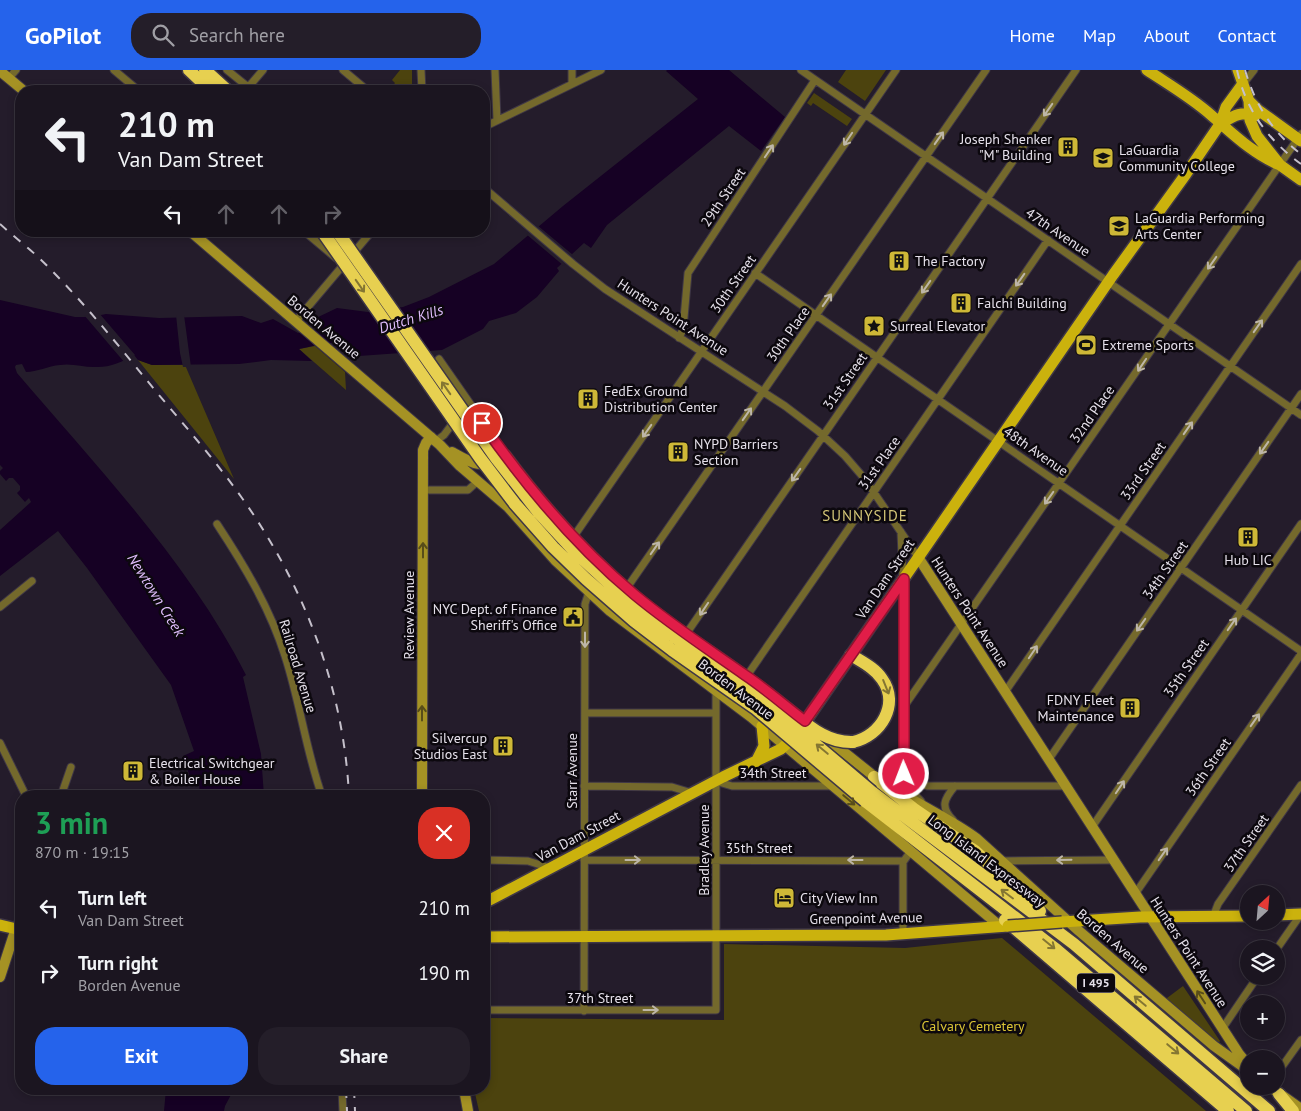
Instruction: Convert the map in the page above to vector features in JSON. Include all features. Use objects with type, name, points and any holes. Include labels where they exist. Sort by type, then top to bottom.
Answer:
[{"type":"highway","points":[[189,70],[205,85]]},
{"type":"highway","points":[[206,70],[222,85]]},
{"type":"highway","name":"Long Island Expressway","points":[[326,237],[480,458],[515,504],[553,547],[586,579],[634,622],[755,708],[869,796],[1074,944],[1271,1111]]},
{"type":"highway","name":"Long Island Expressway","points":[[340,237],[492,453],[539,513],[575,552],[646,615],[757,695],[941,861],[1051,945],[1246,1111]]},
{"type":"highway","points":[[700,655],[758,686],[824,736],[836,741],[853,742],[868,737],[875,731],[886,716],[889,702],[886,686],[878,674],[851,655]]},
{"type":"highway","points":[[874,777],[914,809],[975,851],[1019,890],[1074,944]]},
{"type":"highway","points":[[941,861],[979,899],[1228,1111]]},
{"type":"highway","points":[[1004,926],[1216,1111]]},
{"type":"highway","points":[[1279,1095],[1293,1111]]},
{"type":"main road","points":[[0,70],[17,85]]},
{"type":"main road","points":[[1147,70],[1210,114],[1230,134],[1301,180]]},
{"type":"main road","points":[[1238,70],[1249,101],[1249,114],[1252,125],[1257,136],[1280,165]]},
{"type":"main road","name":"Van Dam Street","points":[[490,900],[550,868],[585,854],[692,793],[785,746],[805,721],[1220,124],[1226,107],[1242,85]]},
{"type":"main road","points":[[1249,101],[1279,125],[1300,138]]},
{"type":"main road","points":[[1220,124],[1235,115],[1249,114],[1279,125]]},
{"type":"main road","name":"Borden Avenue","points":[[197,237],[436,441],[460,466],[501,500],[556,560],[610,611],[762,726],[832,786],[1004,926]]},
{"type":"main road","name":"Borden Avenue","points":[[436,441],[473,463],[488,464],[496,462]]},
{"type":"main road","name":"Review Avenue","points":[[422,790],[423,448],[436,441]]},
{"type":"main road","points":[[478,481],[496,462],[506,455]]},
{"type":"main road","name":"Borden Avenue","points":[[506,455],[573,537],[627,588],[687,634],[747,676],[874,777],[962,828],[1001,861],[1065,922],[1214,1046],[1240,1065]]},
{"type":"main road","points":[[496,462],[489,479],[501,500]]},
{"type":"main road","name":"Hunters Point Avenue","points":[[918,557],[1240,1055]]},
{"type":"main road","points":[[756,762],[764,746],[762,726]]},
{"type":"main road","points":[[1285,915],[1301,914]]},
{"type":"main road","name":"Greenpoint Avenue","points":[[490,936],[903,934],[1065,922],[1240,916]]},
{"type":"main road","points":[[0,925],[15,928]]},
{"type":"main road","points":[[0,977],[15,939]]},
{"type":"main road","points":[[465,1095],[468,1111]]},
{"type":"main road","points":[[1281,1095],[1301,1109]]},
{"type":"street","points":[[9,78],[16,70]]},
{"type":"street","points":[[114,70],[132,85]]},
{"type":"street","points":[[227,70],[244,85]]},
{"type":"street","points":[[252,85],[263,70]]},
{"type":"street","points":[[343,70],[361,85]]},
{"type":"street","points":[[421,70],[422,85]]},
{"type":"street","points":[[495,70],[496,120]]},
{"type":"street","points":[[572,70],[572,84]]},
{"type":"street","points":[[490,124],[601,70]]},
{"type":"street","name":"47th Avenue","points":[[801,70],[1301,415]]},
{"type":"street","name":"30th Street","points":[[556,560],[896,70]]},
{"type":"street","name":"30th Place","points":[[610,611],[986,70]]},
{"type":"street","name":"31st Street","points":[[670,657],[1076,70]]},
{"type":"street","name":"Van Dam Street","points":[[1242,85],[1254,70]]},
{"type":"street","name":"29th Street","points":[[679,338],[683,329],[688,273],[815,80]]},
{"type":"street","name":"32nd Place","points":[[903,708],[1300,138]]},
{"type":"street","name":"Hunters Point Avenue","points":[[490,193],[572,264],[616,296],[763,392],[823,435],[852,463],[918,557]]},
{"type":"street","points":[[311,237],[344,265]]},
{"type":"street","points":[[296,321],[367,237]]},
{"type":"street","name":"31st Place","points":[[730,701],[1048,240]]},
{"type":"street","name":"33rd Street","points":[[1005,692],[1301,264]]},
{"type":"street","name":"48th Avenue","points":[[756,273],[1301,652]]},
{"type":"street","name":"Borden Avenue","points":[[439,359],[506,455]]},
{"type":"street","name":"34th Street","points":[[1049,759],[1301,394]]},
{"type":"street","name":"Review Avenue","points":[[436,441],[446,433],[468,403]]},
{"type":"street","points":[[423,490],[468,490],[478,481]]},
{"type":"street","name":"Railroad Avenue","points":[[217,524],[250,576],[279,639],[294,690],[309,757],[320,790]]},
{"type":"street","name":"35th Street","points":[[1092,827],[1301,524]]},
{"type":"street","points":[[901,532],[904,579],[904,770],[906,781],[911,791],[921,802],[944,818]]},
{"type":"street","points":[[0,608],[32,581]]},
{"type":"street","name":"Starr Avenue","points":[[584,1011],[585,604],[589,592]]},
{"type":"street","name":"36th Street","points":[[1135,894],[1301,652]]},
{"type":"street","name":"Bradley Avenue","points":[[716,690],[716,1010]]},
{"type":"street","points":[[585,713],[715,713]]},
{"type":"street","points":[[0,743],[23,790]]},
{"type":"street","points":[[62,790],[71,767]]},
{"type":"street","points":[[904,770],[912,780],[920,785],[1066,786]]},
{"type":"street","name":"34th Street","points":[[716,782],[732,786],[832,786]]},
{"type":"street","name":"37th Street","points":[[1213,916],[1218,904],[1301,785]]},
{"type":"street","points":[[584,786],[672,787],[692,793]]},
{"type":"street","name":"Borden Avenue","points":[[955,786],[947,797],[945,808],[949,816],[962,828]]},
{"type":"street","points":[[903,934],[903,861],[911,851]]},
{"type":"street","name":"35th Street","points":[[585,854],[716,860],[903,861]]},
{"type":"street","points":[[490,860],[528,861],[550,868]]},
{"type":"street","points":[[1001,861],[1113,860]]},
{"type":"street","points":[[1283,940],[1301,914]]},
{"type":"street","points":[[1222,1029],[1252,985]]},
{"type":"street","name":"37th Street","points":[[490,1010],[716,1010]]},
{"type":"street","points":[[1285,1062],[1301,1040]]},
{"type":"street","points":[[342,1095],[343,1111]]},
{"type":"green space","points":[[400,70],[412,70],[412,85],[394,85],[395,83],[392,80]]},
{"type":"green space","points":[[846,70],[886,70],[865,101],[838,82]]},
{"type":"green space","points":[[814,93],[852,119],[847,126],[813,103],[811,106],[807,103]]},
{"type":"green space","points":[[315,346],[345,372],[346,390],[299,349]]},
{"type":"green space","points":[[138,360],[152,365],[185,365],[234,479]]},
{"type":"green space","name":"Calvary Cemetery","points":[[1002,938],[1206,1111],[479,1111],[475,1095],[490,1095],[490,1018],[724,1020],[724,944],[905,948]]},
{"type":"green space","points":[[1183,986],[1220,1041],[1218,1044],[1163,1001]]},
{"type":"water","points":[[729,70],[785,117],[761,151],[729,126],[607,225],[591,248],[584,243],[557,268],[559,271],[537,297],[516,313],[489,321],[483,329],[442,350],[359,356],[344,346],[330,343],[299,349],[312,361],[271,360],[239,364],[152,365],[138,360],[134,355],[105,367],[64,365],[26,372],[22,364],[16,365],[17,373],[110,481],[170,555],[198,594],[246,675],[243,677],[261,754],[264,790],[200,790],[199,781],[192,783],[183,756],[194,751],[171,685],[58,531],[0,576],[0,530],[31,502],[29,498],[25,502],[17,493],[20,490],[20,486],[13,478],[9,478],[6,481],[0,474],[3,468],[0,465],[0,300],[75,317],[91,317],[106,314],[159,318],[242,316],[261,323],[273,319],[298,333],[318,329],[314,319],[337,308],[368,312],[403,307],[429,297],[494,264],[563,206],[698,99],[666,71]]},
{"type":"water","points":[[165,1095],[231,1095],[224,1111],[164,1111]]},
{"type":"pier","points":[[537,225],[573,255],[564,266],[526,234]]},
{"type":"pier","points":[[99,313],[135,355],[125,363],[84,315],[91,316]]},
{"type":"pier","points":[[176,315],[184,315],[191,367],[183,367]]},
{"type":"railway","points":[[1237,70],[1246,98],[1260,123],[1278,145],[1301,164]]},
{"type":"railway","points":[[1245,70],[1259,106],[1273,127],[1301,154]]},
{"type":"railway","points":[[0,224],[15,237]]},
{"type":"railway","points":[[15,237],[53,272],[98,321],[221,470],[264,531],[302,602],[317,640],[339,717],[346,756],[349,790]]},
{"type":"railway","points":[[346,1095],[347,1111]]},
{"type":"railway","points":[[354,1095],[355,1111]]},
{"type":"place","name":"Joseph Shenker \"M\" Building","points":[[1068,147]]},
{"type":"place","name":"LaGuardia Community College","points":[[1103,158]]},
{"type":"place","name":"LaGuardia Performing Arts Center","points":[[1119,226]]},
{"type":"place","name":"The Factory","points":[[899,261]]},
{"type":"place","name":"Falchi Building","points":[[961,303]]},
{"type":"place","name":"Surreal Elevator","points":[[874,326]]},
{"type":"place","name":"Extreme Sports","points":[[1086,345]]},
{"type":"place","name":"FedEx Ground Distribution Center","points":[[588,399]]},
{"type":"place","name":"NYPD Barriers Section","points":[[678,452]]},
{"type":"place","name":"Hub LIC","points":[[1248,537]]},
{"type":"place","name":"NYC Dept. of Finance Sheriff's Office","points":[[573,617]]},
{"type":"place","name":"FDNY Fleet Maintenance","points":[[1130,708]]},
{"type":"place","name":"Silvercup Studios East","points":[[503,746]]},
{"type":"place","name":"Electrical Switchgear & Boiler House","points":[[133,771]]},
{"type":"place","name":"City View Inn","points":[[784,898]]},
{"type":"district","name":"SUNNYSIDE","points":[[865,516]]},
{"type":"route","points":[[482,423],[549,510],[573,537],[612,574],[657,613],[747,676],[805,721],[904,579],[904,774]]},
{"type":"water label","name":"Dutch Kills","points":[[411,319]]},
{"type":"water label","name":"Newtown Creek","points":[[156,595]]}]
